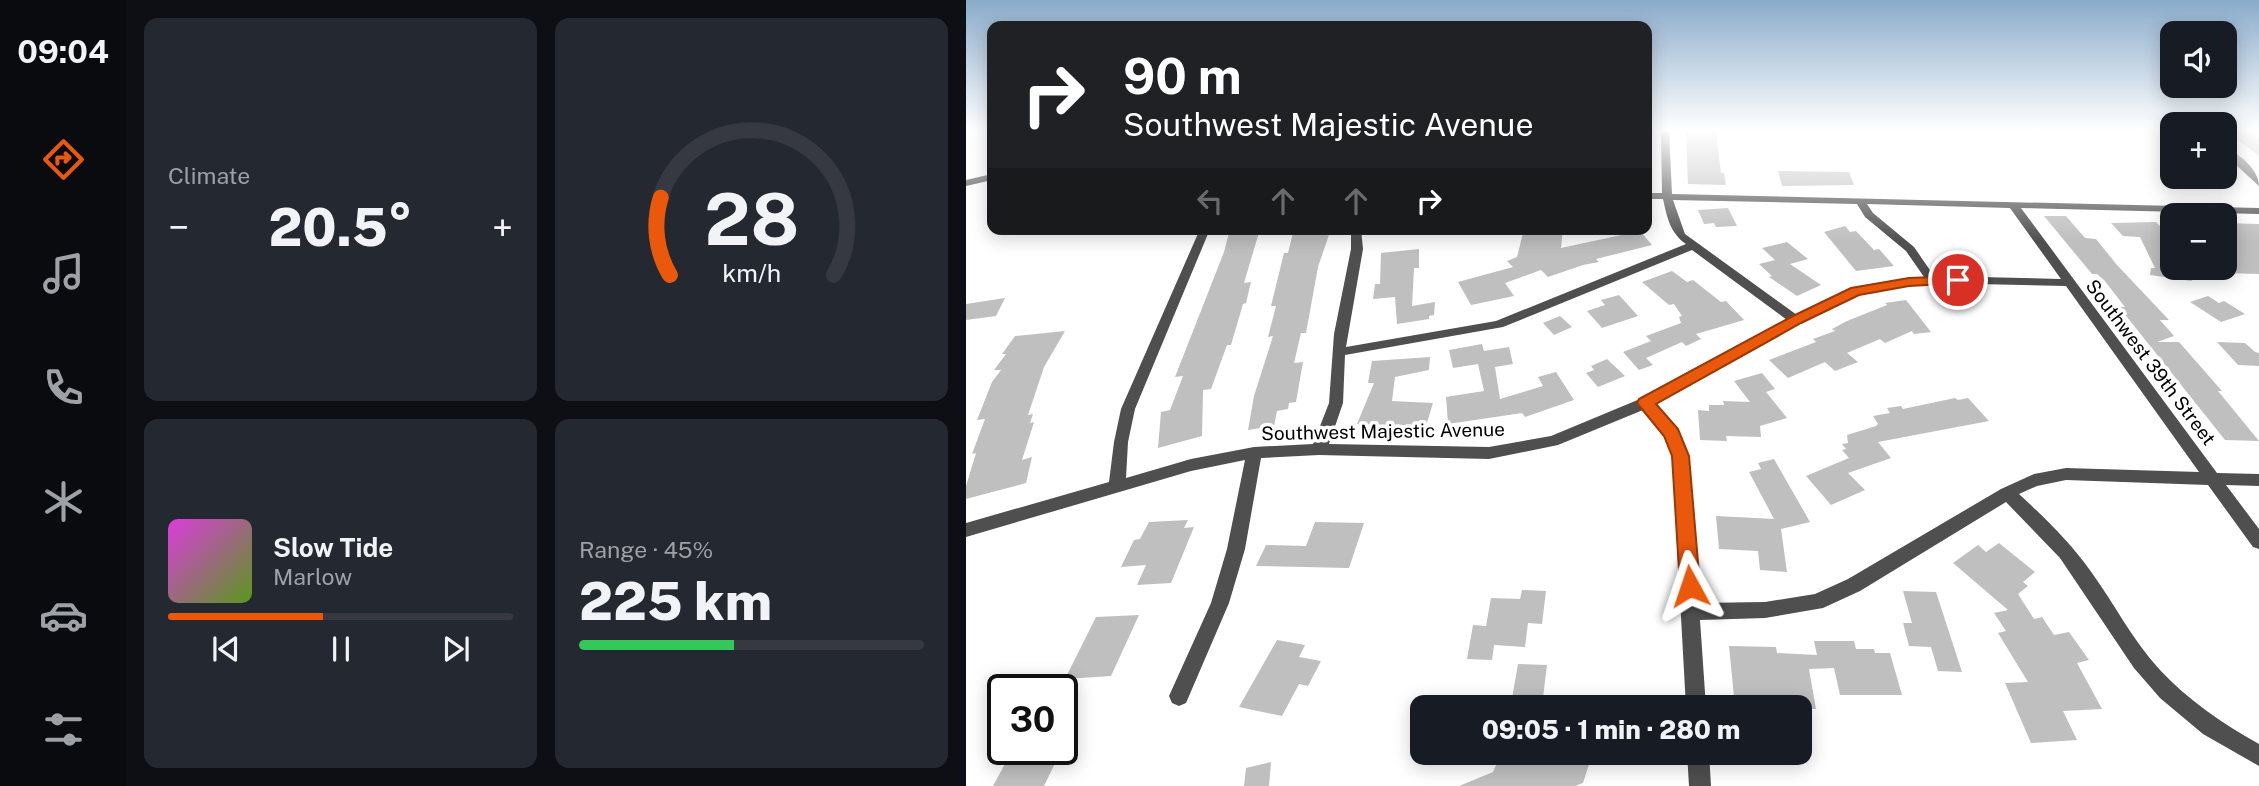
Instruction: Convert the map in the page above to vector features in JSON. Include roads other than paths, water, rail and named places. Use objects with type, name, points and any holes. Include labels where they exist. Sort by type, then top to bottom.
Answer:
[{"type":"main road","points":[[966,183],[987,178]]},
{"type":"street","points":[[1667,168],[1672,223],[1681,236],[1796,320]]},
{"type":"street","points":[[2247,168],[2259,183]]},
{"type":"street","points":[[1652,196],[2259,211]]},
{"type":"street","points":[[1859,200],[1869,215],[1910,249],[1931,279]]},
{"type":"street","name":"Southwest 39th Street","points":[[2013,205],[2259,542]]},
{"type":"street","points":[[1117,486],[1121,442],[1128,409],[1202,235]]},
{"type":"street","points":[[1318,449],[1336,403],[1339,352],[1357,249],[1356,235]]},
{"type":"street","points":[[1339,352],[1499,324],[1694,245]]},
{"type":"street","name":"Southwest Majestic Avenue","points":[[966,530],[1191,465],[1254,453],[1318,449],[1489,453],[1553,441],[1645,403],[1796,320],[1856,291],[1931,279],[2069,283]]},
{"type":"street","points":[[1645,403],[1672,433],[1681,456],[1695,695]]},
{"type":"street","points":[[1179,696],[1220,603],[1236,549],[1254,453]]},
{"type":"street","points":[[1692,612],[1765,610],[1817,602],[1854,585],[2007,493],[2034,480],[2066,474],[2259,480]]},
{"type":"street","points":[[2007,493],[2044,527],[2075,563],[2116,628],[2167,691],[2219,732],[2259,755]]},
{"type":"street","points":[[1699,765],[1700,786]]}]
